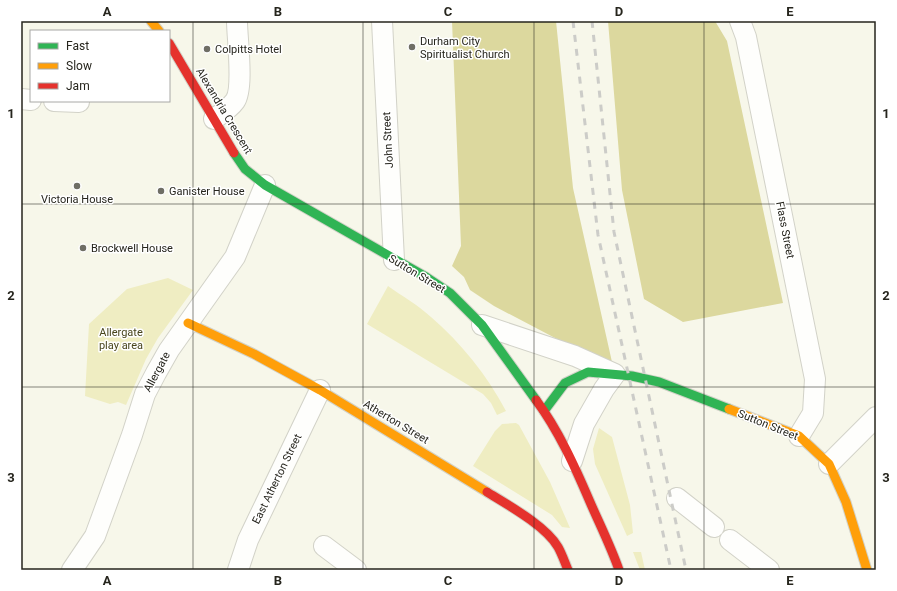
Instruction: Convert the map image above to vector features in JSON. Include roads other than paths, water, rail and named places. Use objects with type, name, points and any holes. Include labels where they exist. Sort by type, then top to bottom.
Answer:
[{"type":"main road","points":[[151,21],[158,30]]},
{"type":"main road","name":"Alexandria Crescent","points":[[170,45],[231,150],[245,169],[265,186]]},
{"type":"main road","name":"Sutton Street","points":[[265,186],[426,277],[450,293],[482,325]]},
{"type":"main road","name":"Atherton Street","points":[[188,323],[254,354],[320,390],[457,473],[526,517],[541,529],[557,546],[568,570]]},
{"type":"main road","points":[[482,325],[544,411],[572,461],[613,553],[619,570]]},
{"type":"main road","name":"Sutton Street","points":[[544,411],[565,383],[588,372],[615,374],[659,382],[799,436],[829,464],[846,502],[867,570]]},
{"type":"street","points":[[214,119],[235,102],[239,91],[237,21]]},
{"type":"street","name":"John Street","points":[[382,21],[394,260]]},
{"type":"street","name":"Flass Street","points":[[740,21],[746,37],[815,379],[813,413],[799,436]]},
{"type":"street","name":"Allergate","points":[[72,570],[95,536],[145,394],[168,350],[235,257],[265,186]]},
{"type":"street","name":"Sutton Street","points":[[482,325],[575,356],[615,374]]},
{"type":"street","points":[[572,461],[584,424],[604,389],[615,374]]},
{"type":"street","name":"East Atherton Street","points":[[238,570],[248,540],[320,390]]},
{"type":"street","points":[[829,464],[876,417]]},
{"type":"street","points":[[677,498],[714,527]]},
{"type":"street","points":[[730,540],[770,570]]},
{"type":"street","points":[[324,546],[356,570]]},
{"type":"railway","points":[[573,21],[598,235],[671,570]]},
{"type":"railway","points":[[592,21],[614,232],[686,570]]},
{"type":"place","name":"Durham City Spiritualist Church","points":[[412,47]]},
{"type":"place","name":"Colpitts Hotel","points":[[207,49]]},
{"type":"place","name":"Victoria House","points":[[77,186]]},
{"type":"place","name":"Ganister House","points":[[161,191]]},
{"type":"place","name":"Brockwell House","points":[[83,248]]},
{"type":"park label","name":"Allergate play area","points":[[121,338]]}]
